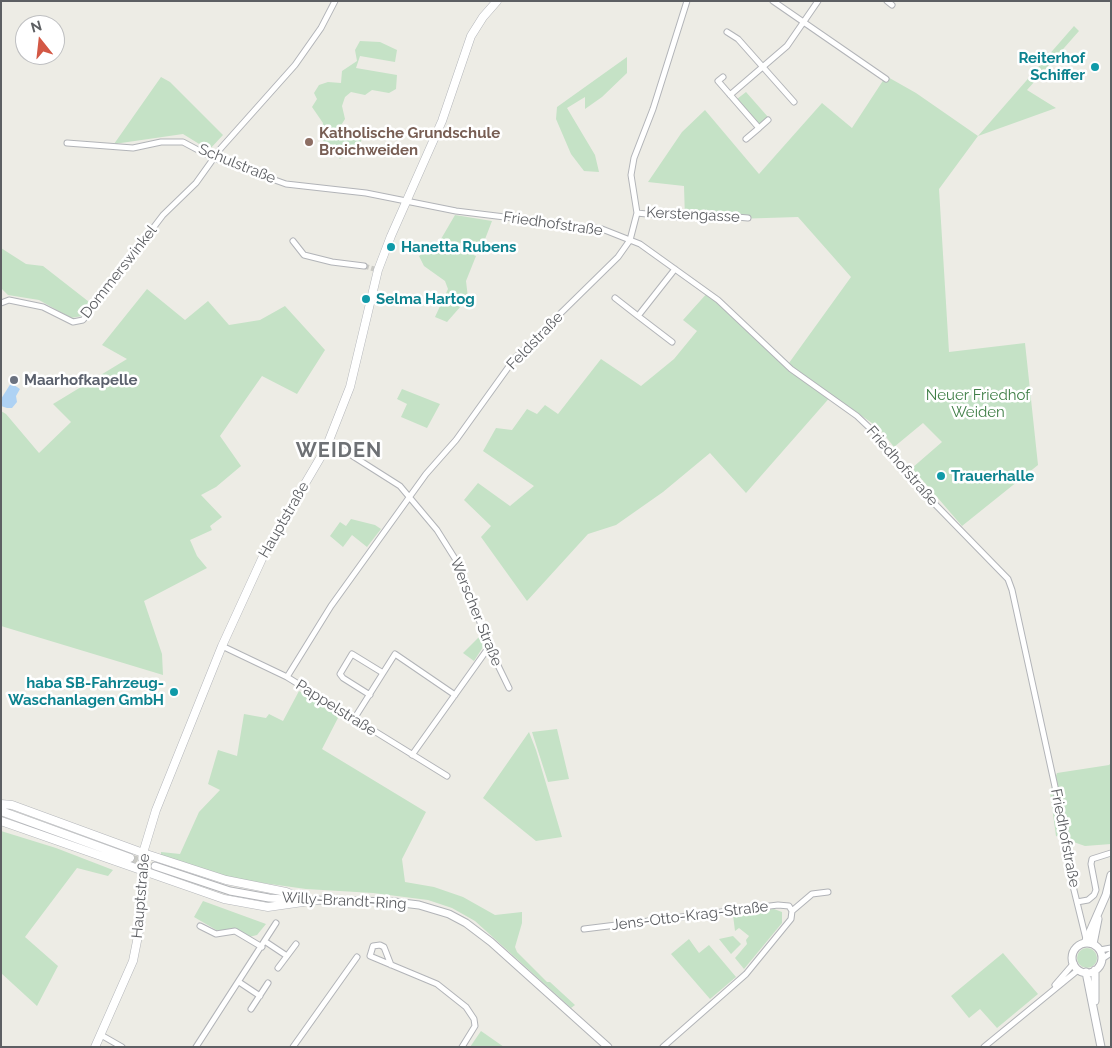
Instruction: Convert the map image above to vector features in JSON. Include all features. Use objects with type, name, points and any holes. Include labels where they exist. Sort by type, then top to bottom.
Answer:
[{"type":"main road","name":"Hauptstraße","points":[[95,1047],[133,961],[138,940],[143,853],[156,810],[222,646],[266,550],[328,441],[350,387],[376,269],[408,200],[452,96],[469,41],[483,18],[497,1]]},
{"type":"main road","points":[[1,804],[12,805],[143,853],[226,880],[286,892],[306,900]]},
{"type":"main road","points":[[1,811],[130,858]]},
{"type":"main road","points":[[1,821],[200,892],[251,904],[278,906],[317,900]]},
{"type":"street","name":"Dommerswinkel","points":[[1,303],[5,300],[18,302],[43,308],[73,322],[83,320],[163,215],[196,183],[213,158],[294,65],[320,28],[335,1]]},
{"type":"street","name":"Feldstraße","points":[[287,677],[331,606],[410,496],[456,440],[515,358],[618,257],[630,240],[637,213],[632,168],[687,1]]},
{"type":"street","points":[[773,1],[886,79]]},
{"type":"street","points":[[730,95],[787,46],[818,1]]},
{"type":"street","points":[[887,1],[892,5]]},
{"type":"street","points":[[727,32],[738,39],[794,102]]},
{"type":"street","points":[[723,78],[718,81],[759,128]]},
{"type":"street","points":[[746,140],[768,120]]},
{"type":"street","name":"Schulstraße","points":[[67,143],[133,148],[161,142],[178,142],[194,147],[213,158],[286,184],[408,200]]},
{"type":"street","name":"Friedhofstraße","points":[[408,200],[456,211],[588,227],[640,244],[718,300],[790,369],[857,416],[876,434],[930,499],[1008,579],[1066,837],[1070,867],[1086,941]]},
{"type":"street","name":"Kerstengasse","points":[[637,213],[676,217],[703,214],[748,218]]},
{"type":"street","points":[[293,241],[304,254],[332,262],[364,266]]},
{"type":"street","points":[[638,316],[675,269]]},
{"type":"street","points":[[615,298],[672,342]]},
{"type":"street","name":"Werscher Straße","points":[[328,441],[390,479],[410,496],[459,565],[489,647],[509,688]]},
{"type":"street","name":"Pappelstraße","points":[[222,646],[287,677],[446,776]]},
{"type":"street","points":[[412,755],[489,647]]},
{"type":"street","points":[[370,695],[343,678],[340,674],[344,667],[352,654],[383,673]]},
{"type":"street","points":[[354,719],[395,654],[455,695]]},
{"type":"street","points":[[1077,902],[1088,900],[1094,895],[1096,890],[1091,864],[1092,859],[1097,855],[1111,853]]},
{"type":"street","name":"Willy-Brandt-Ring","points":[[154,866],[230,891],[269,898],[394,902],[419,905],[449,914],[486,938],[608,1047]]},
{"type":"street","points":[[1093,944],[1101,907],[1111,875]]},
{"type":"street","name":"Jens-Otto-Krag-Straße","points":[[792,911],[812,894],[828,892]]},
{"type":"street","name":"Jens-Otto-Krag-Straße","points":[[584,929],[778,905],[789,906],[792,911],[791,919],[746,974],[663,1047]]},
{"type":"street","points":[[1096,1016],[1074,950],[1086,941],[1101,907]]},
{"type":"street","points":[[196,1047],[266,942],[276,923]]},
{"type":"street","points":[[200,926],[216,934],[235,931],[262,947]]},
{"type":"street","points":[[1086,941],[1100,950],[1102,959]]},
{"type":"street","points":[[266,942],[287,956]]},
{"type":"street","points":[[278,968],[296,944]]},
{"type":"street","points":[[391,965],[384,947],[378,944],[372,948],[370,956],[391,965],[443,987],[466,1007],[474,1019],[475,1026],[462,1047]]},
{"type":"street","points":[[1100,950],[1111,948]]},
{"type":"street","points":[[1101,1047],[1096,1016],[1095,970],[1102,959],[1111,953]]},
{"type":"street","points":[[294,1047],[357,957]]},
{"type":"street","points":[[984,1047],[1079,968],[1095,970]]},
{"type":"street","points":[[239,982],[260,996]]},
{"type":"street","points":[[251,1009],[268,983]]},
{"type":"street","points":[[101,1035],[122,1047]]},
{"type":"green space","points":[[1074,26],[1079,31],[1027,90],[1056,108],[978,136]]},
{"type":"green space","points":[[360,41],[380,42],[397,50],[395,62],[360,56],[356,68],[397,75],[396,89],[389,93],[372,90],[365,95],[351,92],[345,97],[342,106],[345,119],[340,127],[330,129],[333,140],[345,139],[349,133],[358,129],[362,137],[359,150],[346,153],[340,159],[331,149],[326,150],[321,133],[323,123],[312,107],[317,99],[314,93],[319,85],[328,82],[341,83],[342,71],[357,61],[355,50]]},
{"type":"green space","points":[[627,57],[627,73],[602,97],[585,109],[585,97],[567,108],[595,155],[599,172],[584,171],[571,154],[556,119],[557,107]]},
{"type":"green space","name":"Neuer Friedhof Weiden","points":[[886,76],[916,93],[978,136],[939,189],[949,352],[1025,343],[1038,465],[962,526],[912,468],[942,442],[923,423],[894,447],[879,428],[832,395],[746,493],[710,453],[663,492],[616,525],[588,534],[527,601],[481,537],[491,526],[464,500],[478,483],[510,506],[534,486],[483,451],[496,428],[512,430],[527,409],[537,414],[545,405],[558,414],[601,359],[641,386],[674,359],[697,331],[683,320],[709,291],[789,363],[851,277],[798,217],[734,219],[707,217],[685,219],[684,186],[648,182],[682,132],[705,110],[759,174],[822,103],[852,128]]},
{"type":"green space","points":[[161,77],[170,82],[223,135],[209,150],[183,134],[114,144]]},
{"type":"green space","points":[[746,92],[768,117],[761,123],[758,123],[737,99]]},
{"type":"green space","points":[[455,215],[492,221],[482,247],[441,239]]},
{"type":"green space","points":[[435,245],[457,248],[476,256],[466,281],[468,298],[447,322],[435,317],[448,289],[445,281],[424,266],[419,256]]},
{"type":"green space","points":[[1,248],[26,264],[43,266],[93,305],[82,316],[71,318],[39,300],[8,295],[1,288]]},
{"type":"green space","points":[[147,289],[185,320],[208,301],[229,325],[260,320],[285,306],[325,350],[297,394],[262,376],[220,436],[241,466],[216,487],[201,495],[222,517],[210,526],[212,530],[190,540],[197,556],[207,568],[144,601],[162,654],[163,675],[1,626],[1,411],[6,414],[39,453],[71,422],[53,404],[127,359],[102,345]]},
{"type":"green space","points":[[402,389],[440,404],[427,428],[401,417],[407,404],[397,399]]},
{"type":"green space","points":[[351,519],[375,525],[381,529],[367,547],[352,535],[343,547],[330,536],[340,522],[346,526]]},
{"type":"green space","points":[[481,635],[483,647],[474,661],[463,653]]},
{"type":"green space","points":[[299,691],[339,716],[322,749],[426,812],[402,859],[405,882],[434,887],[463,897],[495,915],[522,912],[522,923],[515,947],[517,952],[547,982],[550,982],[575,1005],[571,1008],[475,921],[452,908],[428,900],[373,893],[306,889],[234,879],[161,855],[161,852],[180,854],[199,812],[220,790],[208,784],[218,750],[237,756],[244,714],[266,718],[269,714],[283,721]]},
{"type":"green space","points":[[557,729],[569,779],[548,782],[532,732]]},
{"type":"green space","points":[[529,732],[562,837],[536,841],[483,798]]},
{"type":"green space","points":[[1111,763],[1111,844],[1085,846],[1056,836],[1050,792],[1057,773],[1109,765]]},
{"type":"green space","points":[[1,831],[56,848],[113,870],[108,876],[77,868],[25,937],[58,966],[37,1006],[1,973]]},
{"type":"green space","points":[[203,901],[266,924],[257,935],[249,937],[235,928],[218,931],[194,917]]},
{"type":"green space","points":[[774,909],[782,912],[782,923],[744,969],[735,958],[747,944],[746,940],[749,936],[739,928],[735,931],[733,915]]},
{"type":"green space","points":[[733,936],[741,944],[731,954],[719,939]]},
{"type":"green space","points":[[689,939],[699,953],[709,945],[736,977],[710,999],[671,954]]},
{"type":"green space","points":[[1083,948],[1091,948],[1097,954],[1097,962],[1091,968],[1083,968],[1077,962],[1077,954]]},
{"type":"green space","points":[[1003,953],[1038,994],[997,1028],[980,1009],[969,1018],[951,996]]},
{"type":"green space","points":[[481,1031],[504,1047],[470,1047]]},
{"type":"water","points":[[11,383],[20,389],[16,396],[17,402],[12,408],[7,408],[1,406],[1,399]]},
{"type":"tunnel","points":[[364,266],[374,269]]},
{"type":"tunnel","points":[[130,858],[155,866]]},
{"type":"place","name":"Reiterhof Schiffer","points":[[1095,67]]},
{"type":"place","name":"Katholische Grundschule Broichweiden","points":[[309,142]]},
{"type":"place","name":"Hanetta Rubens","points":[[391,247]]},
{"type":"place","name":"Selma Hartog","points":[[366,299]]},
{"type":"place","name":"Maarhofkapelle","points":[[14,380]]},
{"type":"place","name":"Trauerhalle","points":[[941,476]]},
{"type":"place","name":"haba SB-Fahrzeug- Waschanlagen GmbH","points":[[174,692]]},
{"type":"district","name":"WEIDEN","points":[[339,451]]}]
